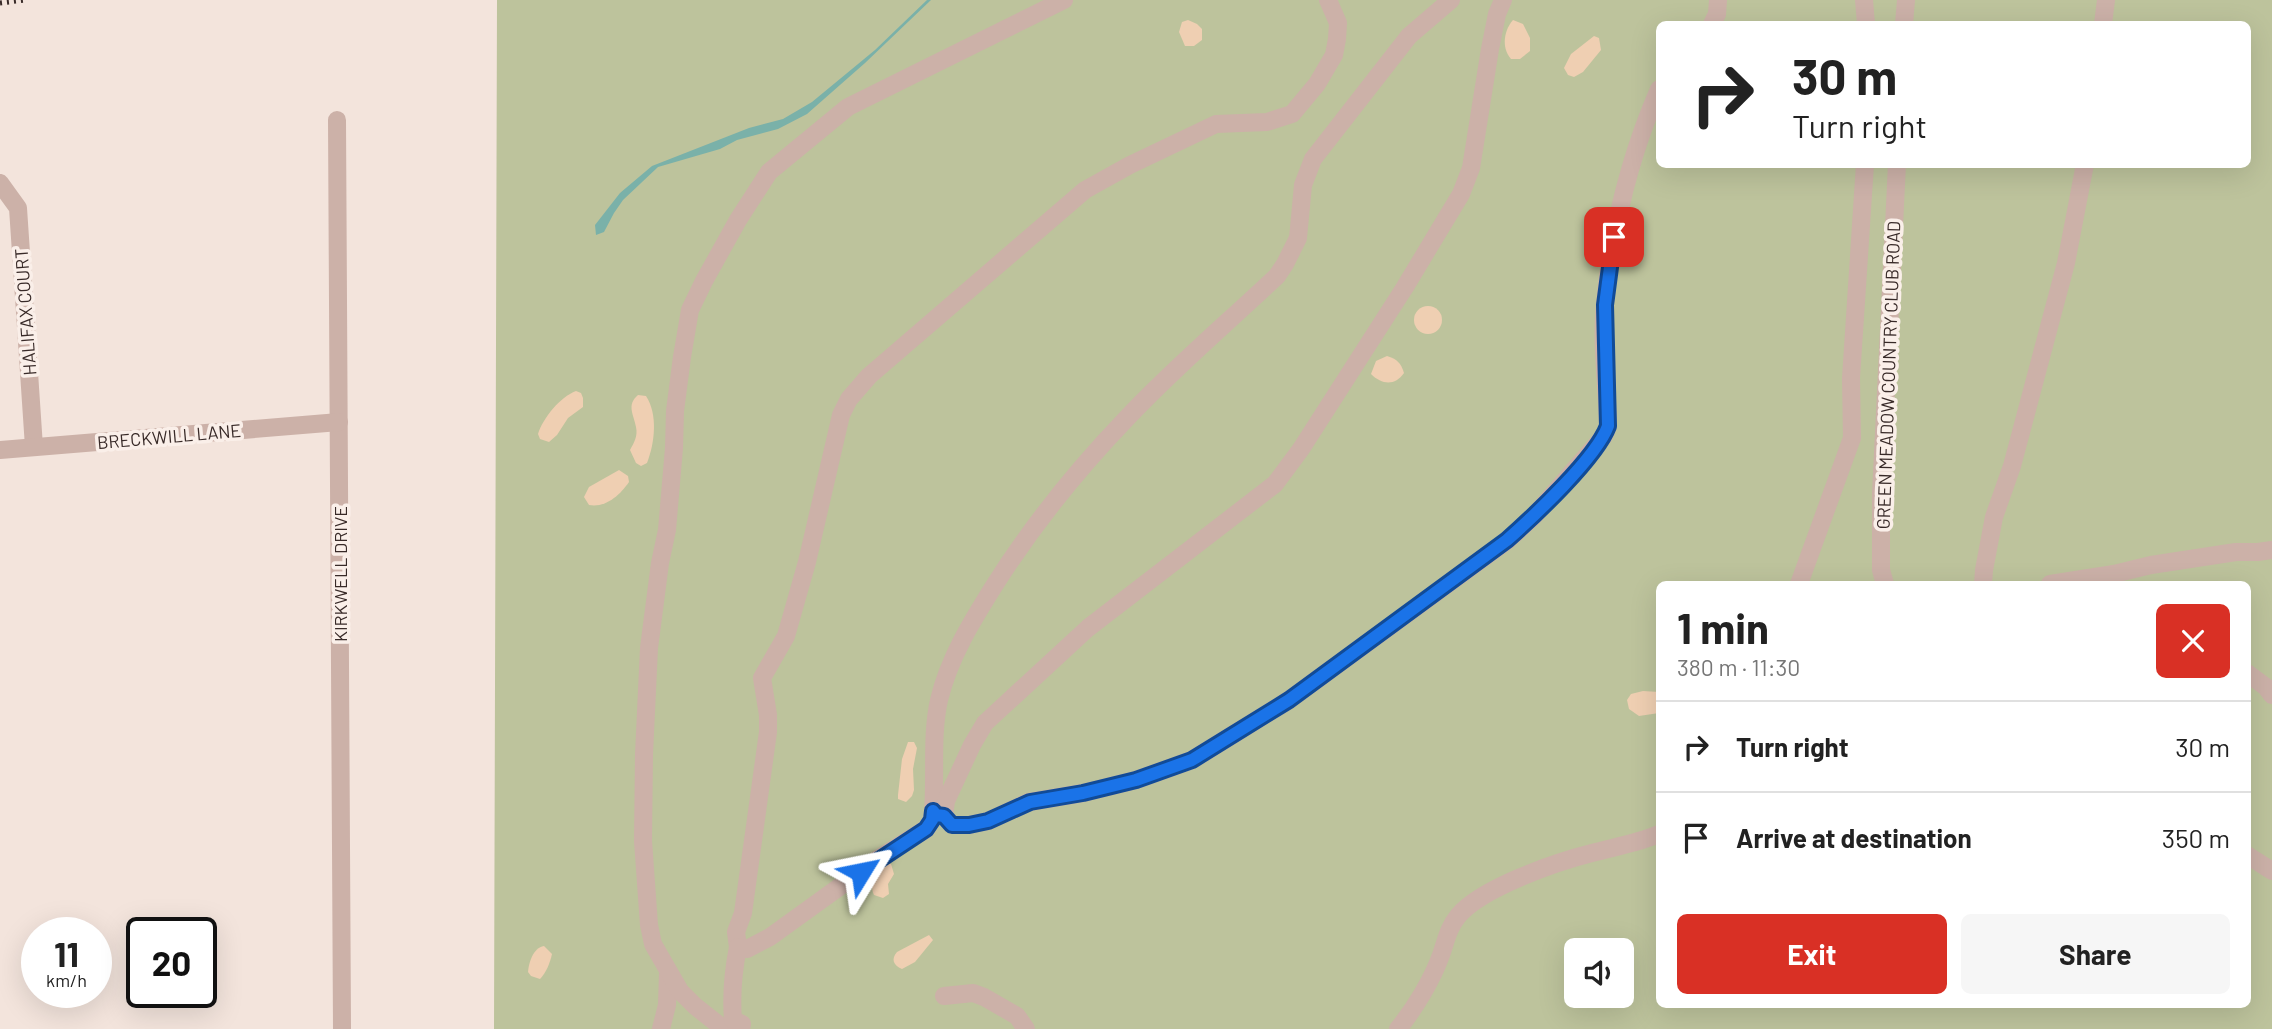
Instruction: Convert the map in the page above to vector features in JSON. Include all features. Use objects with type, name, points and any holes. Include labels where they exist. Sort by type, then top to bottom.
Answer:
[{"type":"street","points":[[724,1029],[688,999],[668,973],[653,944],[649,925],[643,841],[649,648],[667,530],[675,411],[690,310],[738,220],[769,172],[822,126],[848,107],[1064,0]]},
{"type":"street","points":[[741,1029],[741,1024],[733,1020],[732,981],[738,947],[736,932],[743,913],[768,732],[762,678],[786,636],[807,562],[832,447],[841,415],[849,399],[869,376],[1085,190],[1216,124],[1267,122],[1292,114],[1317,84],[1334,55],[1338,23],[1328,0]]},
{"type":"street","points":[[1451,0],[1409,36],[1313,159],[1303,185],[1298,238],[1277,276],[1127,418],[1071,480],[1009,562],[967,630],[947,675],[939,702],[936,733],[939,814],[952,825],[988,821],[1030,802],[1136,780],[1192,760],[1289,700],[1507,540],[1533,517],[1604,436],[1608,426],[1605,305],[1617,221],[1627,176],[1656,97]]},
{"type":"street","points":[[738,947],[747,949],[770,937],[878,859],[926,829],[939,814],[985,723],[1088,628],[1275,484],[1301,449],[1405,287],[1461,194],[1471,169],[1490,49],[1497,14],[1503,0]]},
{"type":"street","points":[[1714,21],[1718,0]]},
{"type":"street","points":[[1864,0],[1866,21]]},
{"type":"street","points":[[1904,21],[1906,0]]},
{"type":"street","points":[[2103,21],[2106,0]]},
{"type":"street","name":"KIRKWELL DRIVE","points":[[337,120],[342,1029]]},
{"type":"street","points":[[1801,581],[1852,438],[1851,378],[1865,168]]},
{"type":"street","name":"GREEN MEADOW COUNTRY CLUB ROAD","points":[[1884,581],[1881,570],[1881,494],[1897,168]]},
{"type":"street","points":[[1983,581],[1994,517],[2012,466],[2066,262],[2084,168]]},
{"type":"street","name":"HALIFAX COURT","points":[[0,183],[18,208],[34,447]]},
{"type":"street","name":"BRECKWILL LANE","points":[[0,450],[339,422]]},
{"type":"street","points":[[2094,581],[2151,565],[2236,552],[2272,550]]},
{"type":"street","points":[[2251,676],[2272,695]]},
{"type":"street","points":[[1398,1029],[1424,989],[1441,956],[1447,931],[1459,915],[1478,898],[1512,881],[1588,853],[1656,835]]},
{"type":"street","points":[[2251,858],[2272,871]]},
{"type":"street","points":[[661,1029],[667,1005],[668,973]]},
{"type":"street","points":[[944,996],[973,993],[984,997],[1017,1016],[1026,1029]]},
{"type":"green space","points":[[497,0],[2272,0],[2272,1029],[494,1029]]},
{"type":"sand","points":[[1188,20],[1202,29],[1202,40],[1194,46],[1185,46],[1179,32],[1182,22]]},
{"type":"sand","points":[[1513,20],[1523,24],[1530,38],[1530,51],[1520,59],[1511,59],[1506,50],[1506,34]]},
{"type":"sand","points":[[1594,36],[1599,38],[1601,50],[1583,72],[1574,77],[1568,75],[1564,68],[1571,54]]},
{"type":"sand","points":[[1428,306],[1438,310],[1442,320],[1438,330],[1428,334],[1418,330],[1414,320],[1418,310]]},
{"type":"sand","points":[[1387,356],[1398,362],[1404,373],[1393,382],[1380,380],[1371,374],[1376,361]]},
{"type":"sand","points":[[576,391],[581,393],[583,407],[568,418],[549,442],[540,439],[540,428],[548,415],[558,403]]},
{"type":"sand","points":[[638,395],[646,396],[654,420],[650,455],[647,463],[641,466],[636,463],[630,450],[636,433],[632,403]]},
{"type":"sand","points":[[619,470],[628,476],[629,482],[625,487],[607,502],[589,505],[584,497],[589,487]]},
{"type":"sand","points":[[1656,692],[1656,713],[1639,716],[1629,709],[1627,700],[1631,694]]},
{"type":"sand","points":[[908,742],[914,742],[917,748],[913,769],[914,790],[906,802],[898,799],[898,795],[902,759]]},
{"type":"sand","points":[[887,863],[891,864],[894,874],[888,884],[889,894],[883,898],[874,895],[872,885]]},
{"type":"sand","points":[[929,935],[933,940],[915,962],[902,969],[897,966],[894,959],[897,952]]},
{"type":"sand","points":[[544,946],[552,954],[548,968],[540,979],[528,972],[534,952]]},
{"type":"water","points":[[927,0],[931,0],[807,114],[778,129],[658,167],[623,200],[604,232],[596,235],[595,225],[620,193],[652,166],[749,128],[783,119],[812,102],[875,50]]},
{"type":"railway","points":[[0,3],[25,0]]},
{"type":"route","points":[[861,872],[926,829],[932,820],[933,811],[936,815],[944,816],[952,825],[969,825],[988,821],[1030,802],[1136,780],[1192,760],[1289,700],[1507,540],[1533,517],[1574,472],[1604,436],[1608,426],[1605,305],[1614,237]]}]
